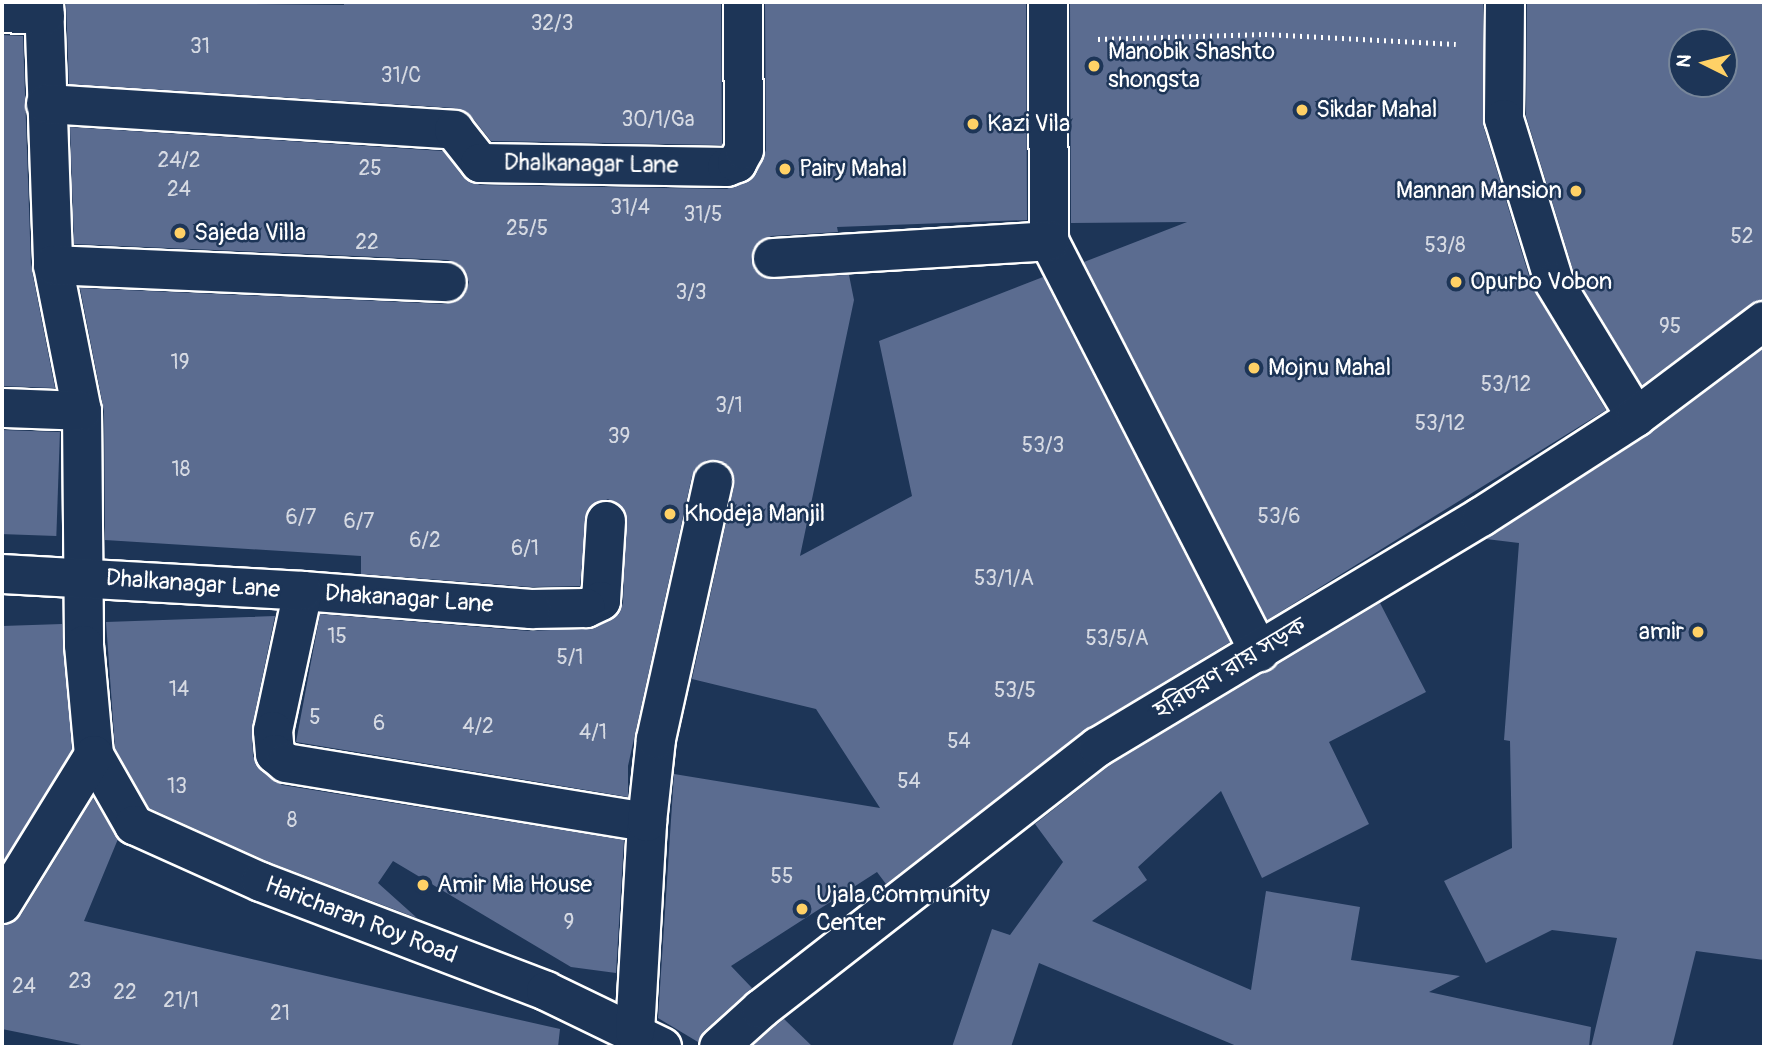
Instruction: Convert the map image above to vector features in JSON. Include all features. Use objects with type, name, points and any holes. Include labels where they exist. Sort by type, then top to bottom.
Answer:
[{"type":"street","name":"Dhalkanagar Lane","points":[[46,104],[454,130],[480,163],[727,167],[737,163],[744,150],[743,2]]},
{"type":"street","points":[[1048,2],[1049,241],[1259,652]]},
{"type":"street","points":[[1505,2],[1504,119],[1554,282],[1636,417]]},
{"type":"street","name":"Dhalkanagar Lane","points":[[45,8],[53,265],[82,411],[83,577],[94,755]]},
{"type":"street","points":[[2,13],[45,8]]},
{"type":"street","points":[[773,258],[1049,241]]},
{"type":"street","points":[[53,265],[447,282]]},
{"type":"street","name":"হরিচরণ রায় সড়ক","points":[[719,1047],[761,1009],[1098,747],[1259,652],[1636,417],[1764,321]]},
{"type":"street","points":[[2,408],[82,411]]},
{"type":"street","points":[[648,1039],[647,822],[656,739],[713,481]]},
{"type":"street","name":"Dhakanagar Lane","points":[[606,521],[601,601],[586,608],[531,609],[303,591],[273,731],[275,754],[286,763],[647,822]]},
{"type":"street","points":[[2,574],[83,577]]},
{"type":"street","name":"Dhalkanagar Lane","points":[[83,577],[303,591]]},
{"type":"street","points":[[2,904],[94,755]]},
{"type":"street","name":"Haricharan Roy Road","points":[[94,755],[134,825],[261,883],[546,991],[648,1039]]},
{"type":"path","points":[[1048,40],[1265,34],[1505,46]]},
{"type":"building","points":[[66,2],[344,5],[344,2],[721,2],[722,145],[491,141],[471,116],[455,108],[69,84]]},
{"type":"building","points":[[765,2],[1026,2],[1027,220],[837,227],[838,232],[771,236],[753,249],[754,269],[763,277],[849,275],[854,300],[800,556],[912,496],[879,341],[1043,277],[1230,642],[1085,730],[886,884],[877,872],[731,966],[752,988],[704,1031],[698,1042],[658,1018],[674,774],[880,808],[816,709],[692,679],[734,486],[728,465],[707,460],[692,476],[628,766],[628,797],[296,742],[320,614],[529,631],[595,628],[619,614],[623,603],[626,512],[608,499],[587,510],[580,586],[532,587],[361,574],[361,556],[105,540],[104,411],[80,288],[446,304],[465,294],[469,282],[459,264],[448,260],[74,244],[70,127],[443,151],[463,177],[480,185],[727,189],[756,174],[766,150]]},
{"type":"building","points":[[1070,2],[1483,2],[1483,125],[1533,289],[1606,410],[1267,620],[1084,262],[1187,222],[1071,223]]},
{"type":"building","points":[[1527,2],[1764,2],[1764,300],[1751,304],[1642,385],[1574,273],[1526,116]]},
{"type":"building","points":[[2,35],[23,36],[31,266],[55,388],[2,386]]},
{"type":"building","points":[[1764,348],[1764,960],[1696,951],[1672,1047],[1591,1047],[1617,938],[1552,930],[1486,963],[1444,881],[1512,848],[1510,741],[1504,740],[1519,543],[1486,539],[1648,435]]},
{"type":"building","points":[[2,430],[60,432],[56,536],[2,534]]},
{"type":"building","points":[[1380,603],[1426,692],[1329,742],[1369,824],[1262,878],[1221,791],[1138,867],[1147,880],[1092,921],[1251,990],[1266,891],[1360,907],[1351,960],[1460,976],[1429,992],[1591,1027],[1589,1047],[1239,1047],[1039,963],[1011,1047],[952,1047],[992,929],[1010,935],[1063,862],[1035,824],[1110,765]]},
{"type":"building","points":[[275,616],[252,727],[253,756],[261,771],[282,785],[624,840],[616,973],[571,967],[393,861],[378,883],[417,918],[269,862],[149,808],[115,748],[106,622]]},
{"type":"building","points":[[62,624],[72,750],[2,863],[2,626]]},
{"type":"building","points":[[93,798],[118,839],[84,921],[560,1029],[558,1047],[91,1047],[2,1029],[2,926],[21,915]]},
{"type":"building","points":[[784,1019],[813,1047],[751,1047],[775,1026]]},
{"type":"place","name":"Manobik Shashto shongsta","points":[[1094,66]]},
{"type":"place","name":"Sikdar Mahal","points":[[1302,110]]},
{"type":"place","name":"Kazi Vila","points":[[973,124]]},
{"type":"place","name":"Pairy Mahal","points":[[785,169]]},
{"type":"place","name":"Mannan Mansion","points":[[1576,191]]},
{"type":"place","name":"Sajeda Villa","points":[[180,233]]},
{"type":"place","name":"Opurbo Vobon","points":[[1456,282]]},
{"type":"place","name":"Mojnu Mahal","points":[[1254,368]]},
{"type":"place","name":"Khodeja Manjil","points":[[670,514]]},
{"type":"place","name":"amir","points":[[1698,632]]},
{"type":"place","name":"Amir Mia House","points":[[423,885]]},
{"type":"place","name":"Ujala Community Center","points":[[802,909]]}]
